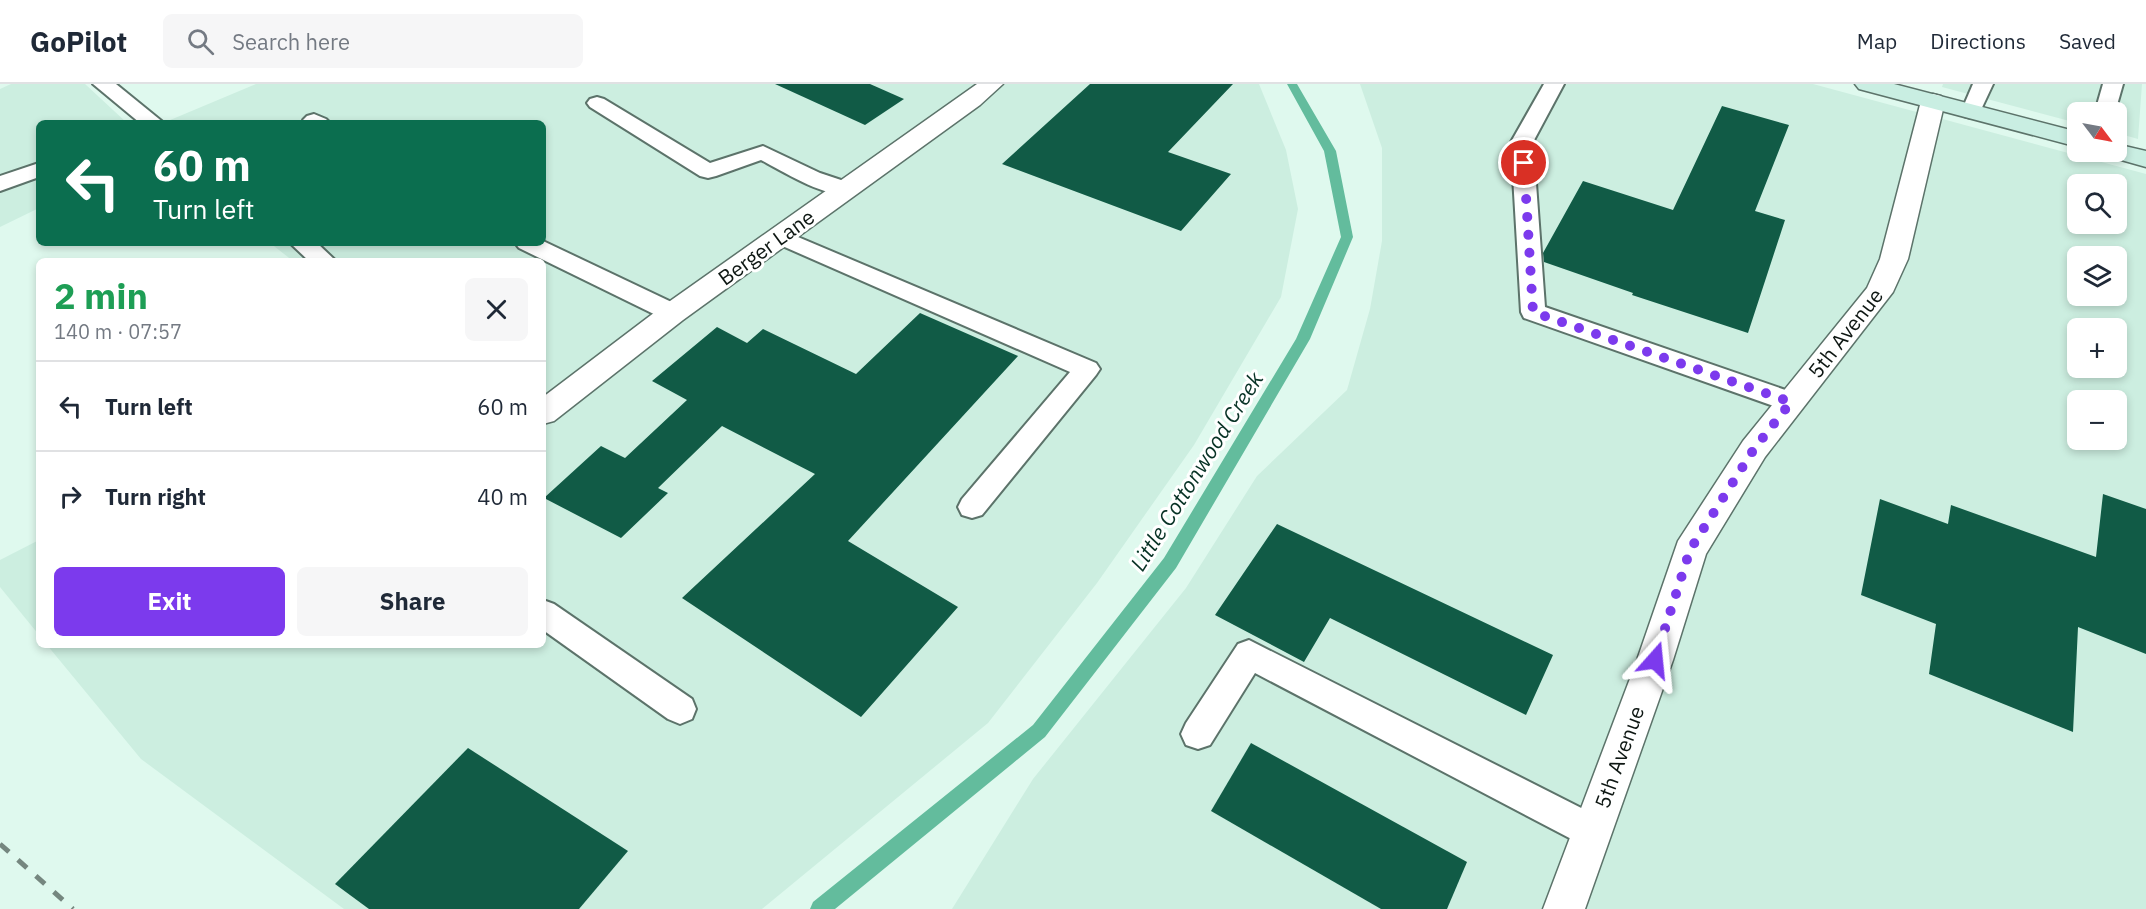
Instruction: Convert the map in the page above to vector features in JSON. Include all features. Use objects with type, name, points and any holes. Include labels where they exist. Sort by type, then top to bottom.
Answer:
[{"type":"street","name":"Berger Lane","points":[[546,411],[673,313],[972,100],[991,84]]},
{"type":"street","points":[[1868,84],[2067,137]]},
{"type":"street","name":"5th Avenue","points":[[1564,909],[1655,660],[1690,550],[1754,449],[1880,292],[1894,258],[1933,102]]},
{"type":"street","points":[[2127,154],[2146,159]]},
{"type":"lane","points":[[103,84],[149,120]]},
{"type":"lane","points":[[1554,84],[1522,142],[1533,312],[1791,402]]},
{"type":"lane","points":[[1971,112],[1983,84]]},
{"type":"lane","points":[[2108,102],[2113,84]]},
{"type":"lane","points":[[597,104],[708,171],[763,152],[812,178],[845,189]]},
{"type":"lane","points":[[0,184],[36,172]]},
{"type":"lane","points":[[779,237],[1087,369],[972,507]]},
{"type":"lane","points":[[306,246],[320,258]]},
{"type":"lane","points":[[531,246],[553,262],[673,313]]},
{"type":"lane","points":[[546,615],[680,709]]},
{"type":"lane","points":[[1198,734],[1249,654],[1592,831]]},
{"type":"shaded area","points":[[11,84],[85,84],[124,120],[36,120],[36,209],[0,227],[0,89]]},
{"type":"shaded area","points":[[256,84],[1259,84],[1286,150],[1298,209],[1281,297],[1194,445],[1097,583],[988,723],[762,909],[344,909],[141,759],[49,648],[546,648],[546,258],[289,258],[274,246],[546,246],[546,120],[170,120]]},
{"type":"shaded area","points":[[1360,84],[1813,84],[2067,153],[2067,162],[2102,162],[2146,174],[2146,909],[952,909],[1033,779],[1186,588],[1257,476],[1347,390],[1370,309],[1382,241],[1382,148]]},
{"type":"shaded area","points":[[1943,84],[2142,84],[2138,139],[2127,136],[2127,102],[2067,102],[2067,120],[1942,87]]},
{"type":"shaded area","points":[[36,542],[36,631],[0,587],[0,560]]},
{"type":"building","points":[[775,84],[870,84],[904,99],[865,125]]},
{"type":"building","points":[[1090,84],[1233,84],[1168,152],[1231,174],[1181,231],[1002,164]]},
{"type":"building","points":[[1722,106],[1789,125],[1755,211],[1785,220],[1748,333],[1632,295],[1633,293],[1544,262],[1543,253],[1583,181],[1673,210]]},
{"type":"building","points":[[920,313],[1018,356],[848,541],[958,607],[861,717],[682,598],[815,474],[722,426],[658,488],[668,493],[621,538],[546,499],[546,496],[601,446],[625,458],[687,400],[652,381],[717,327],[747,343],[763,329],[856,374]]},
{"type":"building","points":[[2103,494],[2146,509],[2146,654],[2078,627],[2073,732],[1929,674],[1936,624],[1861,595],[1880,499],[1948,524],[1951,505],[2096,557]]},
{"type":"building","points":[[1277,524],[1553,655],[1526,715],[1330,618],[1304,662],[1215,615]]},
{"type":"building","points":[[1251,743],[1467,862],[1447,909],[1381,909],[1211,811]]},
{"type":"building","points":[[468,748],[628,851],[579,909],[369,909],[335,884]]},
{"type":"waterway","name":"Little Cottonwood Creek","points":[[820,909],[1039,731],[1170,563],[1303,339],[1347,237],[1330,151],[1292,84]]},
{"type":"railway","points":[[0,844],[73,909]]},
{"type":"route","points":[[1524,163],[1533,312],[1791,402],[1754,449],[1690,550],[1655,660]]}]
